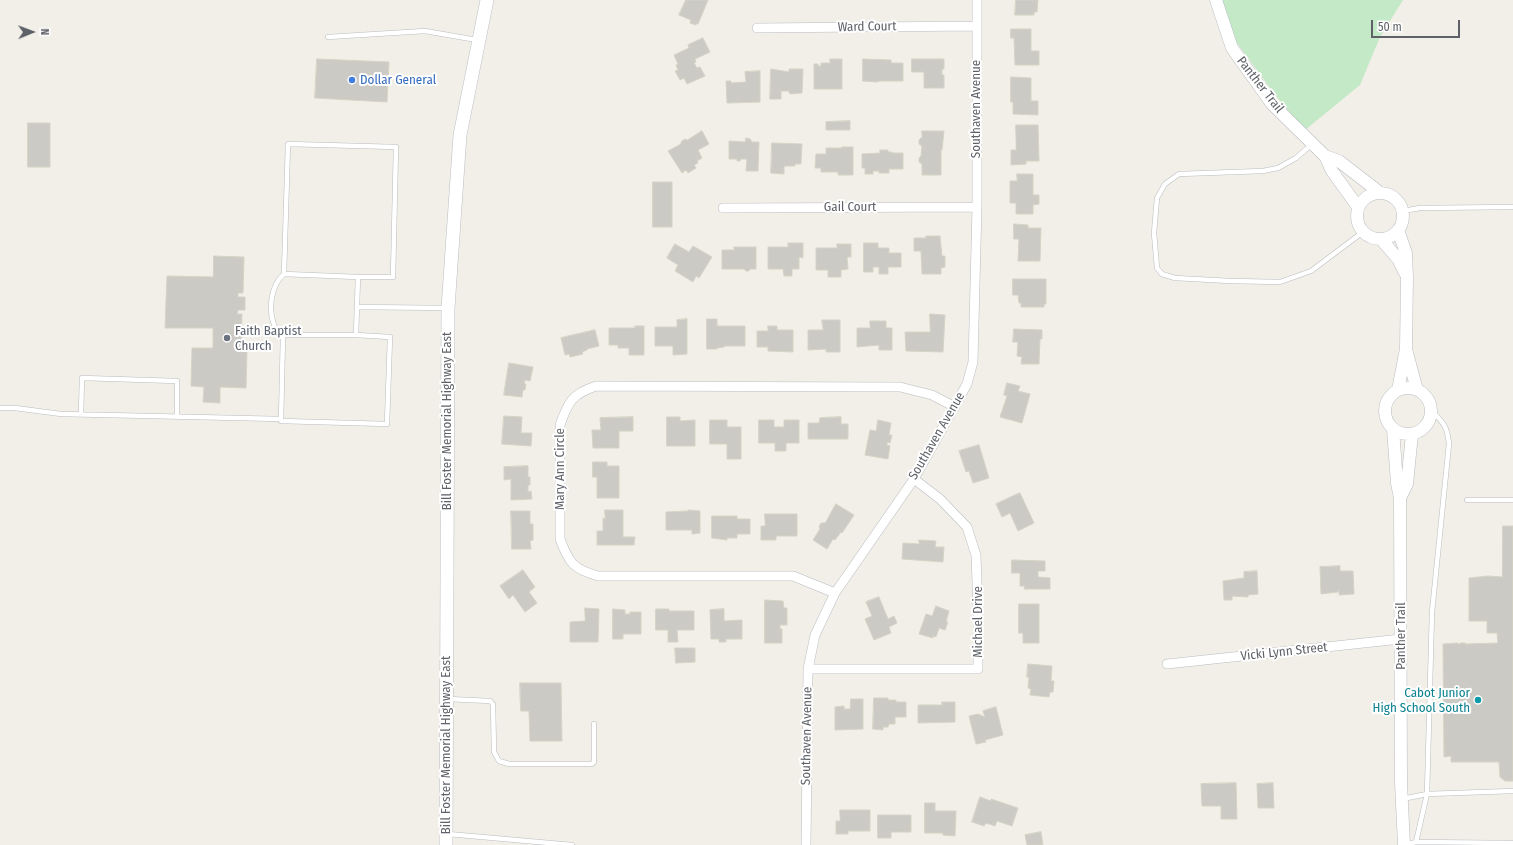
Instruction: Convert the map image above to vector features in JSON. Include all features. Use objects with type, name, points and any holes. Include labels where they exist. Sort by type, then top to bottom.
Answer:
[{"type":"main road","name":"Bill Foster Memorial Highway East","points":[[446,840],[448,308],[460,135],[487,0]]},
{"type":"street","name":"Southaven Avenue","points":[[806,845],[808,669],[815,635],[836,592],[914,479],[967,384],[972,362],[977,207],[977,0]]},
{"type":"street","name":"Panther Trail","points":[[1216,0],[1232,48],[1272,104],[1325,156],[1332,171],[1358,207]]},
{"type":"street","name":"Ward Court","points":[[757,28],[977,26]]},
{"type":"street","name":"Panther Trail","points":[[1325,156],[1339,161],[1379,192]]},
{"type":"street","points":[[1379,192],[1392,195],[1401,205],[1403,211],[1402,224],[1394,235],[1381,239],[1368,236],[1363,232],[1357,220],[1358,207],[1367,196],[1379,192]]},
{"type":"street","name":"Gail Court","points":[[723,208],[977,207]]},
{"type":"street","points":[[1398,230],[1406,253],[1407,277],[1406,349],[1398,390]]},
{"type":"street","points":[[1381,239],[1398,259],[1407,277]]},
{"type":"street","points":[[1406,349],[1417,390]]},
{"type":"street","name":"Mary Ann Circle","points":[[836,592],[793,576],[598,576],[585,572],[574,566],[565,554],[560,539],[560,425],[565,409],[575,396],[596,386],[900,387],[932,395],[955,407]]},
{"type":"street","points":[[1410,388],[1417,390],[1427,398],[1431,410],[1427,423],[1423,428],[1412,434],[1399,432],[1393,429],[1386,418],[1386,405],[1392,394],[1398,390],[1410,388]]},
{"type":"street","name":"Panther Trail","points":[[1393,429],[1397,483],[1400,498],[1400,639],[1404,845]]},
{"type":"street","name":"Panther Trail","points":[[1400,498],[1406,484],[1412,434]]},
{"type":"street","name":"Michael Drive","points":[[808,669],[978,669],[976,555],[967,527],[940,499],[914,479]]},
{"type":"street","name":"Vicki Lynn Street","points":[[1167,664],[1400,639]]},
{"type":"lane","points":[[328,37],[425,31],[479,40]]},
{"type":"lane","points":[[1312,143],[1296,158],[1278,168],[1263,171],[1179,174],[1165,184],[1157,198],[1154,233],[1157,268],[1162,274],[1175,278],[1280,282],[1311,271],[1363,232]]},
{"type":"lane","points":[[281,419],[283,335],[275,326],[271,310],[271,300],[278,280],[284,274],[288,144],[396,147],[393,277],[284,274]]},
{"type":"lane","points":[[1403,211],[1420,208],[1513,207]]},
{"type":"lane","points":[[356,335],[358,277]]},
{"type":"lane","points":[[357,308],[448,308]]},
{"type":"lane","points":[[0,408],[81,414],[281,419],[281,421],[387,424],[390,337],[356,335],[283,335]]},
{"type":"lane","points":[[81,414],[82,378],[177,381],[177,416]]},
{"type":"lane","points":[[1416,842],[1427,794],[1432,612],[1449,444],[1446,425],[1431,410]]},
{"type":"lane","points":[[1467,500],[1513,500]]},
{"type":"lane","points":[[446,699],[490,701],[493,704],[494,752],[499,761],[509,764],[592,764],[594,762],[594,724]]},
{"type":"lane","points":[[1402,799],[1427,794],[1513,791]]},
{"type":"lane","points":[[446,840],[572,845]]},
{"type":"lane","points":[[1404,845],[1416,842],[1513,844]]},
{"type":"green space","points":[[1222,0],[1403,0],[1380,37],[1360,85],[1305,130],[1275,95],[1232,36]]},
{"type":"building","points":[[686,0],[708,0],[698,24],[696,23],[696,25],[690,23],[691,20],[679,15]]},
{"type":"building","points":[[1016,0],[1038,0],[1037,12],[1034,12],[1034,15],[1015,15]]},
{"type":"building","points":[[1011,29],[1031,29],[1031,51],[1039,51],[1039,65],[1015,65],[1014,38],[1011,38]]},
{"type":"building","points":[[703,38],[710,52],[695,59],[696,62],[694,63],[697,68],[700,67],[705,76],[687,84],[684,78],[680,80],[675,71],[678,70],[676,65],[678,64],[674,55],[689,48],[688,45]]},
{"type":"building","name":"Dollar General","points":[[317,59],[389,62],[387,102],[315,98]]},
{"type":"building","points":[[830,59],[842,59],[842,89],[814,89],[814,64],[821,66],[821,63],[830,63]]},
{"type":"building","points":[[863,59],[891,60],[891,63],[903,63],[903,81],[863,81]]},
{"type":"building","points":[[912,59],[944,59],[944,69],[942,69],[942,75],[944,75],[944,88],[924,88],[924,72],[912,72]]},
{"type":"building","points":[[771,69],[789,72],[789,69],[803,69],[802,93],[791,94],[789,91],[781,91],[781,99],[770,99]]},
{"type":"building","points":[[760,71],[760,102],[727,103],[726,81],[731,81],[731,83],[746,82],[745,72]]},
{"type":"building","points":[[1011,77],[1031,78],[1031,101],[1038,101],[1038,115],[1013,114],[1013,102],[1011,102]]},
{"type":"building","points":[[850,121],[850,130],[826,130],[826,122]]},
{"type":"building","points":[[28,123],[50,123],[50,167],[28,167]]},
{"type":"building","points":[[1016,125],[1038,125],[1039,161],[1026,161],[1026,164],[1011,165],[1011,150],[1016,150]]},
{"type":"building","points":[[702,131],[709,144],[698,150],[702,158],[694,165],[696,168],[688,173],[686,170],[682,173],[668,151],[681,144],[681,142],[685,139],[687,140]]},
{"type":"building","points":[[922,131],[944,131],[941,150],[941,175],[922,175],[922,164],[919,162],[919,158],[921,156],[922,146],[919,144],[919,140],[922,137]]},
{"type":"building","points":[[746,138],[750,139],[752,142],[759,142],[758,171],[746,171],[747,159],[737,161],[737,159],[729,159],[729,141],[745,142]]},
{"type":"building","points":[[772,143],[802,144],[801,164],[795,164],[795,166],[784,166],[784,174],[771,173]]},
{"type":"building","points":[[853,147],[853,175],[838,175],[838,172],[821,172],[821,168],[815,168],[816,154],[826,154],[826,148]]},
{"type":"building","points":[[880,150],[888,150],[888,152],[892,153],[903,153],[903,169],[889,169],[889,173],[879,173],[879,171],[873,171],[873,174],[865,174],[865,168],[862,168],[862,154],[880,153]]},
{"type":"building","points":[[1017,174],[1033,174],[1033,195],[1039,195],[1039,204],[1033,205],[1033,214],[1016,214],[1016,203],[1010,203],[1010,181],[1017,181]]},
{"type":"building","points":[[653,182],[672,182],[672,227],[653,227]]},
{"type":"building","points":[[1014,224],[1028,225],[1028,228],[1041,228],[1040,261],[1018,261],[1019,239],[1014,239]]},
{"type":"building","points":[[926,236],[940,236],[942,256],[945,256],[945,267],[941,268],[941,274],[922,274],[921,251],[914,251],[914,238],[926,238]]},
{"type":"building","points":[[788,243],[803,243],[803,258],[799,257],[799,269],[792,269],[792,276],[784,276],[783,269],[768,269],[768,247],[788,247]]},
{"type":"building","points":[[864,243],[878,243],[878,248],[889,248],[889,253],[901,253],[901,267],[888,267],[888,274],[879,274],[879,267],[873,267],[873,272],[864,272]]},
{"type":"building","points":[[675,244],[689,252],[693,246],[712,257],[699,278],[696,276],[693,282],[675,271],[678,265],[667,258]]},
{"type":"building","points":[[837,244],[851,244],[851,257],[847,257],[848,269],[841,270],[841,277],[828,277],[828,270],[816,270],[816,248],[837,248]]},
{"type":"building","points":[[734,247],[756,247],[756,269],[746,271],[744,269],[722,269],[722,250],[734,250]]},
{"type":"building","name":"Faith Baptist Church","points":[[214,256],[244,257],[243,293],[238,293],[238,297],[245,297],[245,310],[238,310],[237,314],[242,314],[241,349],[247,349],[246,388],[220,387],[220,403],[203,402],[204,387],[191,386],[192,348],[213,348],[213,328],[165,328],[167,276],[213,277]]},
{"type":"building","points":[[1013,279],[1046,279],[1046,304],[1044,304],[1044,307],[1021,307],[1018,295],[1013,295]]},
{"type":"building","points":[[930,314],[945,315],[943,352],[906,351],[905,332],[930,332]]},
{"type":"building","points":[[687,319],[687,354],[673,355],[673,346],[655,346],[655,327],[677,327],[677,320]]},
{"type":"building","points":[[707,319],[717,319],[717,326],[745,326],[745,346],[724,346],[717,349],[707,349]]},
{"type":"building","points":[[822,320],[840,320],[840,352],[826,352],[826,349],[808,350],[808,330],[823,330]]},
{"type":"building","points":[[870,321],[886,321],[886,328],[892,328],[892,350],[879,350],[879,345],[857,347],[857,328],[870,328]]},
{"type":"building","points":[[635,326],[644,326],[644,355],[629,355],[629,348],[618,348],[618,345],[609,345],[609,328],[635,328]]},
{"type":"building","points":[[768,326],[777,326],[777,330],[793,330],[793,352],[768,351],[768,347],[757,347],[757,331],[768,331]]},
{"type":"building","points":[[1014,329],[1042,330],[1042,339],[1040,339],[1039,364],[1021,364],[1022,357],[1017,356],[1018,342],[1013,342]]},
{"type":"building","points":[[595,330],[599,346],[587,349],[582,352],[583,354],[570,357],[569,354],[565,355],[561,338]]},
{"type":"building","points":[[509,363],[533,367],[530,381],[525,380],[525,390],[523,390],[522,397],[504,395]]},
{"type":"building","points":[[1007,383],[1020,386],[1018,391],[1030,394],[1022,423],[1000,417],[1007,396],[1004,395]]},
{"type":"building","points":[[504,416],[522,417],[521,433],[532,433],[531,446],[502,444]]},
{"type":"building","points":[[633,417],[633,431],[619,431],[619,448],[593,448],[592,430],[601,430],[600,418]]},
{"type":"building","points":[[667,417],[680,417],[680,421],[695,420],[695,446],[667,446]]},
{"type":"building","points":[[841,417],[841,424],[848,424],[848,439],[808,439],[808,423],[819,423],[820,418]]},
{"type":"building","points":[[710,420],[727,420],[727,427],[741,427],[741,459],[727,459],[727,444],[710,444]]},
{"type":"building","points":[[759,420],[774,420],[774,427],[784,427],[784,420],[799,420],[799,443],[786,443],[786,451],[775,451],[775,443],[759,443]]},
{"type":"building","points":[[878,420],[891,423],[889,435],[892,435],[890,443],[887,442],[887,445],[890,446],[888,459],[865,455],[870,430],[876,431]]},
{"type":"building","points":[[979,445],[989,478],[973,483],[969,471],[966,472],[959,451]]},
{"type":"building","points":[[593,462],[607,462],[607,466],[619,466],[619,498],[597,498],[597,477],[593,477]]},
{"type":"building","points":[[528,466],[530,485],[528,485],[528,492],[531,491],[532,499],[511,500],[511,479],[504,480],[504,467]]},
{"type":"building","points":[[1020,493],[1034,523],[1018,531],[1010,513],[1002,517],[996,504]]},
{"type":"building","points":[[836,504],[854,515],[842,533],[841,532],[835,540],[833,539],[827,549],[813,540],[820,529],[819,527],[821,523],[825,523]]},
{"type":"building","points":[[605,510],[623,510],[623,537],[635,537],[634,545],[597,545],[597,531],[603,531],[603,518],[605,519]]},
{"type":"building","points":[[689,510],[700,511],[700,533],[692,534],[692,530],[666,530],[666,512]]},
{"type":"building","points":[[511,511],[530,511],[530,524],[533,524],[533,540],[530,541],[531,549],[512,549]]},
{"type":"building","points":[[765,514],[797,514],[797,536],[776,536],[776,540],[761,540],[761,526],[765,526]]},
{"type":"building","points":[[712,516],[737,516],[737,519],[750,519],[750,534],[737,534],[737,538],[727,538],[727,540],[712,538]]},
{"type":"building","name":"Cabot Junior High School South","points":[[1503,526],[1513,526],[1513,781],[1505,781],[1500,777],[1499,762],[1451,762],[1451,756],[1444,757],[1443,644],[1498,643],[1497,633],[1487,633],[1487,621],[1469,621],[1469,578],[1488,576],[1502,577]]},
{"type":"building","points":[[919,540],[936,541],[935,547],[944,547],[943,562],[902,559],[903,543],[919,544]]},
{"type":"building","points":[[1012,560],[1045,561],[1045,571],[1038,571],[1038,577],[1050,578],[1050,589],[1024,589],[1025,586],[1020,586],[1020,573],[1012,573]]},
{"type":"building","points":[[1340,566],[1340,571],[1353,571],[1354,594],[1339,595],[1339,590],[1338,592],[1321,594],[1320,567]]},
{"type":"building","points":[[523,570],[535,587],[529,592],[537,603],[525,612],[513,595],[509,599],[500,586]]},
{"type":"building","points":[[1257,571],[1258,594],[1248,595],[1248,597],[1232,596],[1232,600],[1224,600],[1223,581],[1244,578],[1244,572]]},
{"type":"building","points":[[879,597],[888,619],[894,616],[897,623],[889,627],[891,633],[874,640],[865,619],[872,616],[866,602]]},
{"type":"building","points":[[765,600],[783,601],[784,608],[787,608],[787,625],[780,625],[780,629],[782,629],[782,643],[765,643]]},
{"type":"building","points":[[1019,604],[1039,604],[1039,643],[1023,643],[1023,633],[1019,633]]},
{"type":"building","points":[[936,606],[949,611],[946,622],[948,622],[945,630],[939,628],[936,637],[933,636],[933,638],[919,634],[926,614],[932,616]]},
{"type":"building","points":[[585,608],[599,609],[598,642],[570,642],[570,622],[585,621]]},
{"type":"building","points":[[613,609],[625,610],[625,614],[630,614],[630,612],[641,612],[641,634],[623,634],[623,639],[613,639]]},
{"type":"building","points":[[656,609],[669,609],[669,611],[694,611],[694,630],[677,630],[678,642],[668,642],[668,630],[656,630]]},
{"type":"building","points":[[724,609],[724,621],[742,620],[742,639],[726,639],[726,642],[719,642],[719,639],[711,639],[710,610]]},
{"type":"building","points":[[675,648],[695,648],[695,662],[676,663]]},
{"type":"building","points":[[1028,664],[1052,666],[1051,681],[1054,681],[1053,692],[1050,692],[1049,697],[1030,695],[1031,689],[1028,688],[1029,677],[1027,677]]},
{"type":"building","points":[[520,683],[561,683],[562,741],[530,741],[529,711],[521,711]]},
{"type":"building","points":[[874,698],[888,698],[888,700],[896,700],[896,702],[906,702],[906,717],[895,717],[895,724],[889,724],[888,727],[883,727],[883,730],[873,729]]},
{"type":"building","points":[[851,699],[863,699],[863,729],[835,730],[835,707],[844,706],[844,709],[850,709]]},
{"type":"building","points":[[942,702],[955,702],[955,722],[918,723],[918,705],[942,705]]},
{"type":"building","points":[[996,707],[1003,735],[985,740],[986,742],[976,744],[969,716],[978,714],[985,717],[983,711]]},
{"type":"building","points":[[1236,783],[1237,819],[1221,819],[1221,806],[1202,806],[1201,784]]},
{"type":"building","points":[[1273,783],[1274,808],[1258,808],[1257,784]]},
{"type":"building","points":[[980,797],[1018,808],[1012,826],[997,821],[995,826],[986,823],[984,826],[972,822]]},
{"type":"building","points":[[925,803],[935,803],[935,811],[956,811],[955,836],[943,835],[943,833],[925,833]]},
{"type":"building","points":[[840,810],[870,810],[870,831],[848,831],[848,834],[836,834],[836,821],[840,821]]},
{"type":"building","points":[[878,815],[911,815],[911,832],[891,832],[891,838],[878,838]]},
{"type":"building","points":[[1041,832],[1043,845],[1027,845],[1025,835]]},
{"type":"place","name":"Dollar General","points":[[352,80]]},
{"type":"place","name":"Faith Baptist Church","points":[[227,338]]},
{"type":"place","name":"Cabot Junior High School South","points":[[1478,700]]}]
